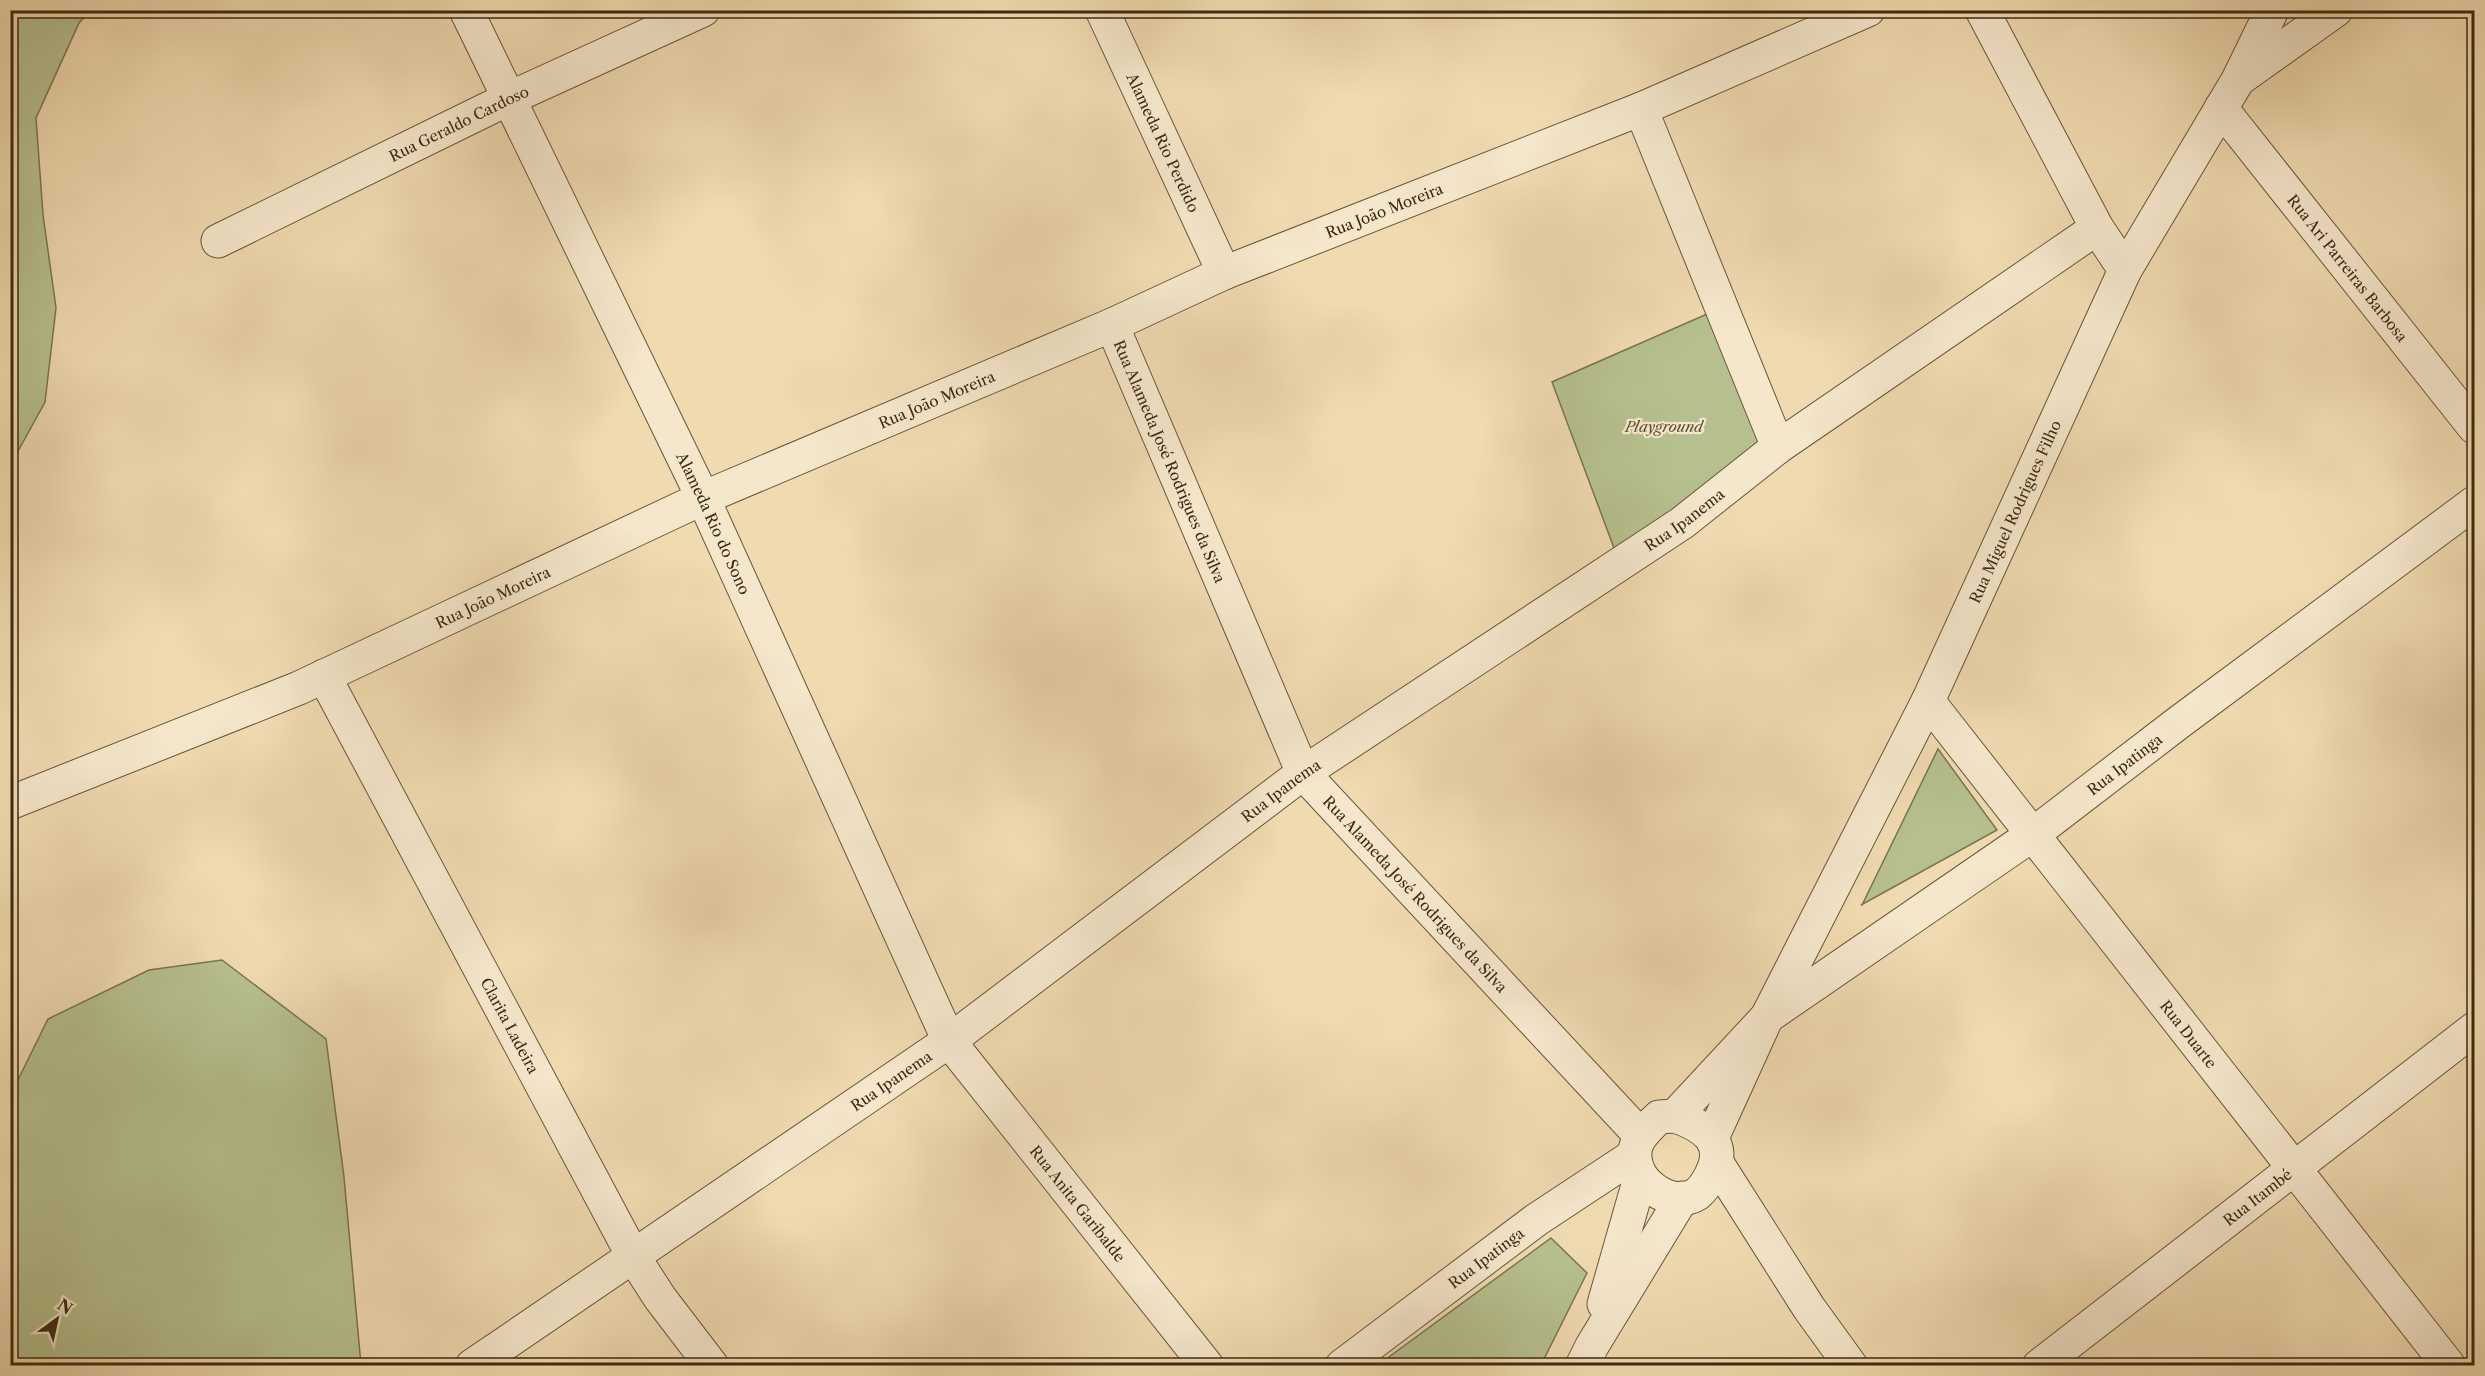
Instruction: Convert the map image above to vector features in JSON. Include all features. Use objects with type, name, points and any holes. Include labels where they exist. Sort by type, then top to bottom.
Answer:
[{"type":"street","name":"Alameda Rio do Sono","points":[[466,10],[703,498],[949,1041]]},
{"type":"street","name":"Rua Geraldo Cardoso","points":[[218,241],[510,98],[703,10]]},
{"type":"street","name":"Alameda Rio Perdido","points":[[1102,10],[1224,273]]},
{"type":"street","name":"Rua João Moreira","points":[[10,803],[288,693],[703,498],[1112,325],[1224,273],[1641,109],[1868,10]]},
{"type":"street","points":[[1982,10],[2097,228],[2125,270]]},
{"type":"street","name":"Rua Miguel Rodrigues Filho","points":[[1715,1150],[1767,1017],[1928,701],[2125,270],[2238,80],[2272,10]]},
{"type":"street","points":[[2238,80],[2336,10]]},
{"type":"street","name":"Rua Ari Parreiras Barbosa","points":[[2221,108],[2475,427]]},
{"type":"street","points":[[1641,109],[1778,447]]},
{"type":"street","name":"Rua Ipanema","points":[[472,1365],[949,1041],[1303,773],[1682,523],[1778,447],[2097,228]]},
{"type":"street","name":"Rua Alameda José Rodrigues da Silva","points":[[1112,325],[1303,773],[1638,1156]]},
{"type":"street","name":"Rua Ipatinga","points":[[1767,1017],[2032,835],[2178,723],[2475,503]]},
{"type":"street","name":"Clarita Ladeira","points":[[324,676],[633,1256],[660,1298],[712,1365]]},
{"type":"street","name":"Rua Duarte","points":[[1928,701],[2449,1365]]},
{"type":"street","name":"Rua Miguel Rodrigues Filho","points":[[1675,1116],[1767,1017]]},
{"type":"street","name":"Rua Itambé","points":[[2039,1365],[2475,1029]]},
{"type":"street","name":"Rua Anita Garibalde","points":[[949,1041],[1207,1365]]},
{"type":"street","points":[[1587,1356],[1638,1156],[1659,1117],[1675,1116],[1692,1122],[1715,1150],[1774,1253],[1809,1308],[1851,1365]]},
{"type":"street","points":[[1587,1356],[1689,1196],[1709,1179],[1715,1150]]},
{"type":"street","points":[[1638,1156],[1651,1188],[1664,1194],[1689,1196],[1774,1253]]},
{"type":"street","name":"Rua Ipatinga","points":[[1342,1365],[1536,1220],[1638,1156]]},
{"type":"green space","points":[[11,10],[90,11],[79,23],[36,118],[43,215],[56,308],[45,402],[11,464]]},
{"type":"green space","name":"Playground","points":[[1723,307],[1778,447],[1620,564],[1552,382]]},
{"type":"green space","points":[[1938,749],[1997,830],[1862,904]]},
{"type":"green space","points":[[222,960],[326,1039],[344,1177],[361,1365],[11,1365],[11,1094],[48,1019],[149,970]]},
{"type":"green space","points":[[1551,1238],[1587,1273],[1541,1365],[1378,1365]]}]
